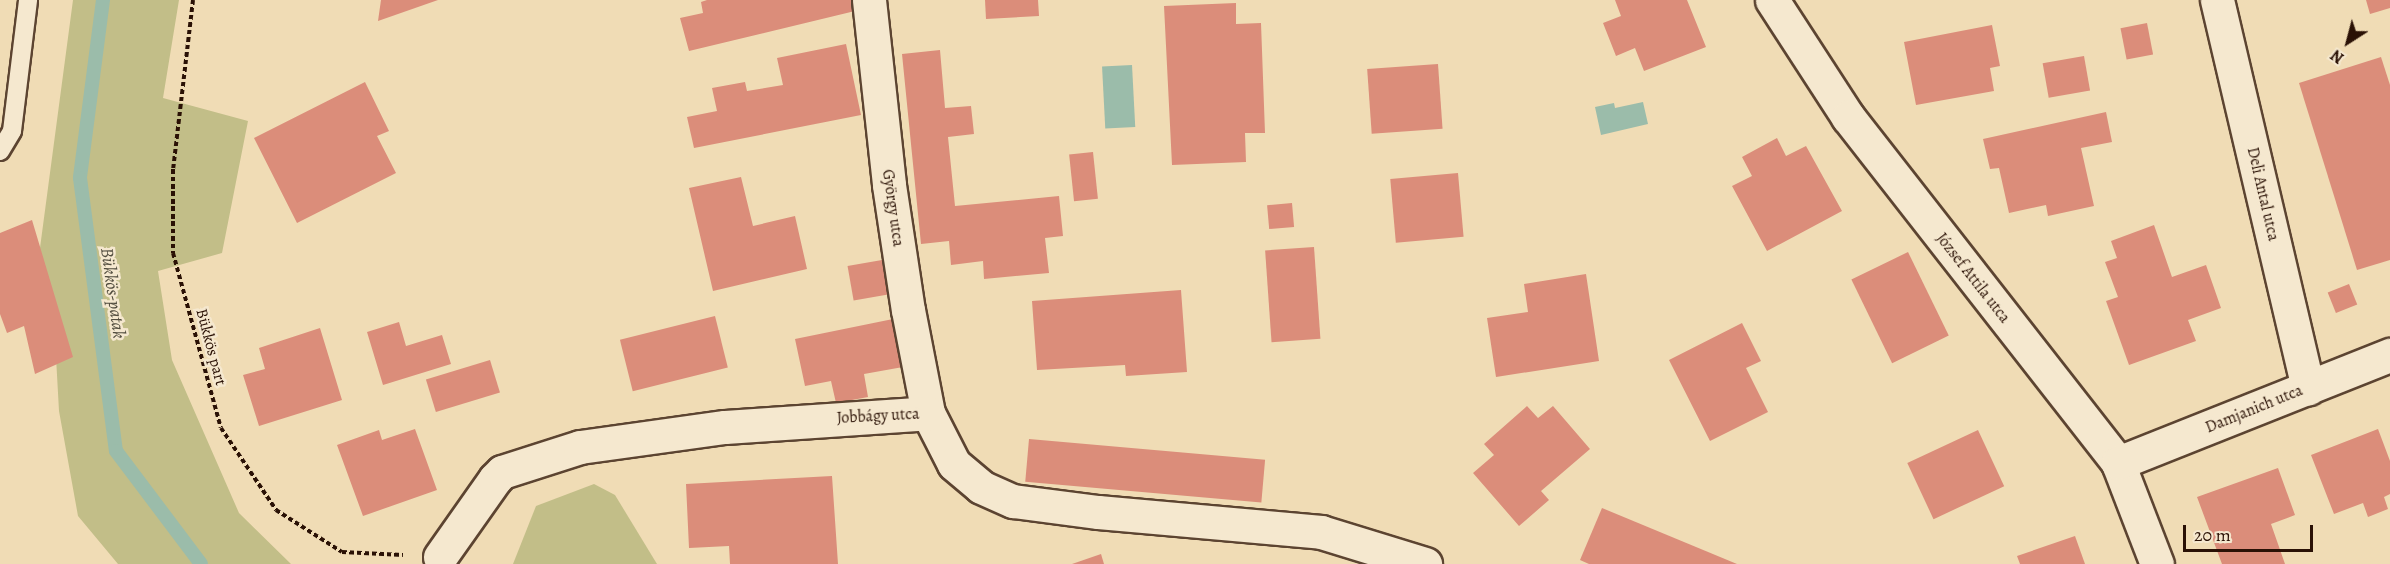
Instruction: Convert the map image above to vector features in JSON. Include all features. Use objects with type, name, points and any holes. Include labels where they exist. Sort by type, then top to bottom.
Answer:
[{"type":"street","name":"György utca","points":[[869,0],[889,185],[928,414]]},
{"type":"street","name":"József Attila utca","points":[[1772,0],[1848,117],[2118,463],[2157,564]]},
{"type":"street","name":"Deli Antal utca","points":[[2217,0],[2308,388]]},
{"type":"street","name":"Damjanich utca","points":[[2118,463],[2390,355]]},
{"type":"street","name":"Jobbágy utca","points":[[440,557],[495,478],[502,472],[580,447],[725,427],[928,414],[954,465],[981,487],[1013,501],[1098,512],[1321,532],[1425,564]]},
{"type":"lane","points":[[0,151],[12,131],[28,0]]},
{"type":"path","name":"Bükkös part","points":[[193,0],[173,169],[173,253],[221,428],[276,510],[342,552],[440,557]]},
{"type":"shaded area","points":[[73,0],[179,0],[163,98],[248,121],[222,253],[158,271],[172,360],[239,513],[291,564],[118,564],[78,516],[59,411],[55,339],[38,263]]},
{"type":"shaded area","points":[[1132,65],[1135,127],[1105,128],[1102,67]]},
{"type":"shaded area","points":[[1643,102],[1648,124],[1601,135],[1595,107],[1614,103],[1615,108]]},
{"type":"shaded area","points":[[594,484],[615,495],[657,564],[513,564],[536,506]]},
{"type":"building","points":[[381,0],[438,0],[378,21]]},
{"type":"building","points":[[707,0],[853,0],[855,11],[689,51],[680,18],[703,13],[701,2]]},
{"type":"building","points":[[985,0],[1038,0],[1039,16],[986,19]]},
{"type":"building","points":[[1615,0],[1687,0],[1706,47],[1644,71],[1635,48],[1616,56],[1603,23],[1621,16]]},
{"type":"building","points":[[2366,0],[2390,0],[2390,8],[2370,14]]},
{"type":"building","points":[[1236,3],[1236,24],[1261,23],[1265,133],[1245,133],[1246,162],[1172,165],[1164,6]]},
{"type":"building","points":[[2147,23],[2153,54],[2127,60],[2120,28]]},
{"type":"building","points":[[1992,25],[2000,66],[1990,68],[1994,91],[1916,105],[1904,42]]},
{"type":"building","points":[[846,44],[861,115],[694,148],[687,117],[717,111],[712,88],[745,82],[747,91],[783,85],[777,58]]},
{"type":"building","points":[[940,50],[945,108],[971,106],[974,134],[948,137],[955,206],[1059,196],[1063,236],[1045,238],[1049,273],[984,279],[983,261],[951,265],[949,241],[921,244],[902,54]]},
{"type":"building","points":[[2084,56],[2090,90],[2049,98],[2043,63]]},
{"type":"building","points":[[2381,57],[2390,85],[2390,260],[2357,270],[2299,83]]},
{"type":"building","points":[[1438,64],[1443,129],[1372,134],[1367,69]]},
{"type":"building","points":[[365,82],[389,131],[377,136],[396,173],[297,223],[254,138]]},
{"type":"building","points":[[2106,112],[2112,142],[2081,148],[2094,206],[2048,216],[2046,205],[2009,213],[1999,168],[1990,169],[1983,139]]},
{"type":"building","points":[[1777,138],[1786,156],[1806,146],[1842,211],[1767,251],[1732,186],[1752,176],[1742,157]]},
{"type":"building","points":[[1093,152],[1098,199],[1074,201],[1069,155]]},
{"type":"building","points":[[1458,173],[1464,237],[1396,243],[1390,179]]},
{"type":"building","points":[[741,177],[753,226],[795,216],[807,269],[713,291],[689,188]]},
{"type":"building","points":[[1292,203],[1294,227],[1269,229],[1267,205]]},
{"type":"building","points":[[32,220],[73,357],[35,374],[24,326],[7,333],[0,314],[0,233]]},
{"type":"building","points":[[2154,225],[2172,277],[2206,265],[2221,308],[2188,320],[2196,341],[2129,365],[2106,301],[2118,297],[2105,262],[2117,258],[2111,241]]},
{"type":"building","points":[[1314,247],[1320,339],[1272,342],[1265,250]]},
{"type":"building","points":[[1908,252],[1949,336],[1892,363],[1851,280]]},
{"type":"building","points":[[882,260],[888,294],[854,301],[848,266]]},
{"type":"building","points":[[1586,274],[1599,361],[1496,377],[1487,318],[1528,312],[1524,284]]},
{"type":"building","points":[[2349,284],[2357,304],[2336,313],[2328,293]]},
{"type":"building","points":[[1181,290],[1187,372],[1126,376],[1125,365],[1037,370],[1032,301]]},
{"type":"building","points":[[715,316],[728,367],[633,391],[620,340]]},
{"type":"building","points":[[893,319],[903,367],[864,374],[868,397],[836,403],[831,381],[805,386],[795,339]]},
{"type":"building","points":[[399,322],[406,346],[442,335],[451,364],[383,385],[367,332]]},
{"type":"building","points":[[1742,323],[1761,361],[1746,368],[1768,412],[1710,441],[1669,360]]},
{"type":"building","points":[[320,328],[342,400],[259,426],[243,375],[265,369],[259,348]]},
{"type":"building","points":[[490,360],[500,393],[436,412],[426,380]]},
{"type":"building","points":[[1527,406],[1538,418],[1553,406],[1590,449],[1541,491],[1549,500],[1519,526],[1473,473],[1494,455],[1484,444]]},
{"type":"building","points":[[415,429],[437,490],[363,516],[337,445],[379,430],[382,440]]},
{"type":"building","points":[[2378,429],[2390,461],[2390,494],[2384,497],[2388,509],[2368,517],[2363,503],[2334,514],[2311,455]]},
{"type":"building","points":[[1978,430],[2004,486],[1934,519],[1907,463]]},
{"type":"building","points":[[1029,439],[1265,460],[1261,502],[1025,482]]},
{"type":"building","points":[[2278,468],[2295,515],[2271,524],[2285,564],[2222,564],[2197,497]]},
{"type":"building","points":[[832,476],[838,564],[730,564],[729,546],[689,548],[686,484]]},
{"type":"building","points":[[1602,508],[1737,564],[1589,564],[1580,560]]},
{"type":"building","points":[[2075,536],[2085,564],[2020,564],[2017,556]]},
{"type":"building","points":[[1101,554],[1104,564],[1072,564]]},
{"type":"waterway","name":"Bükkös-patak","points":[[103,0],[80,178],[116,451],[201,564]]}]
